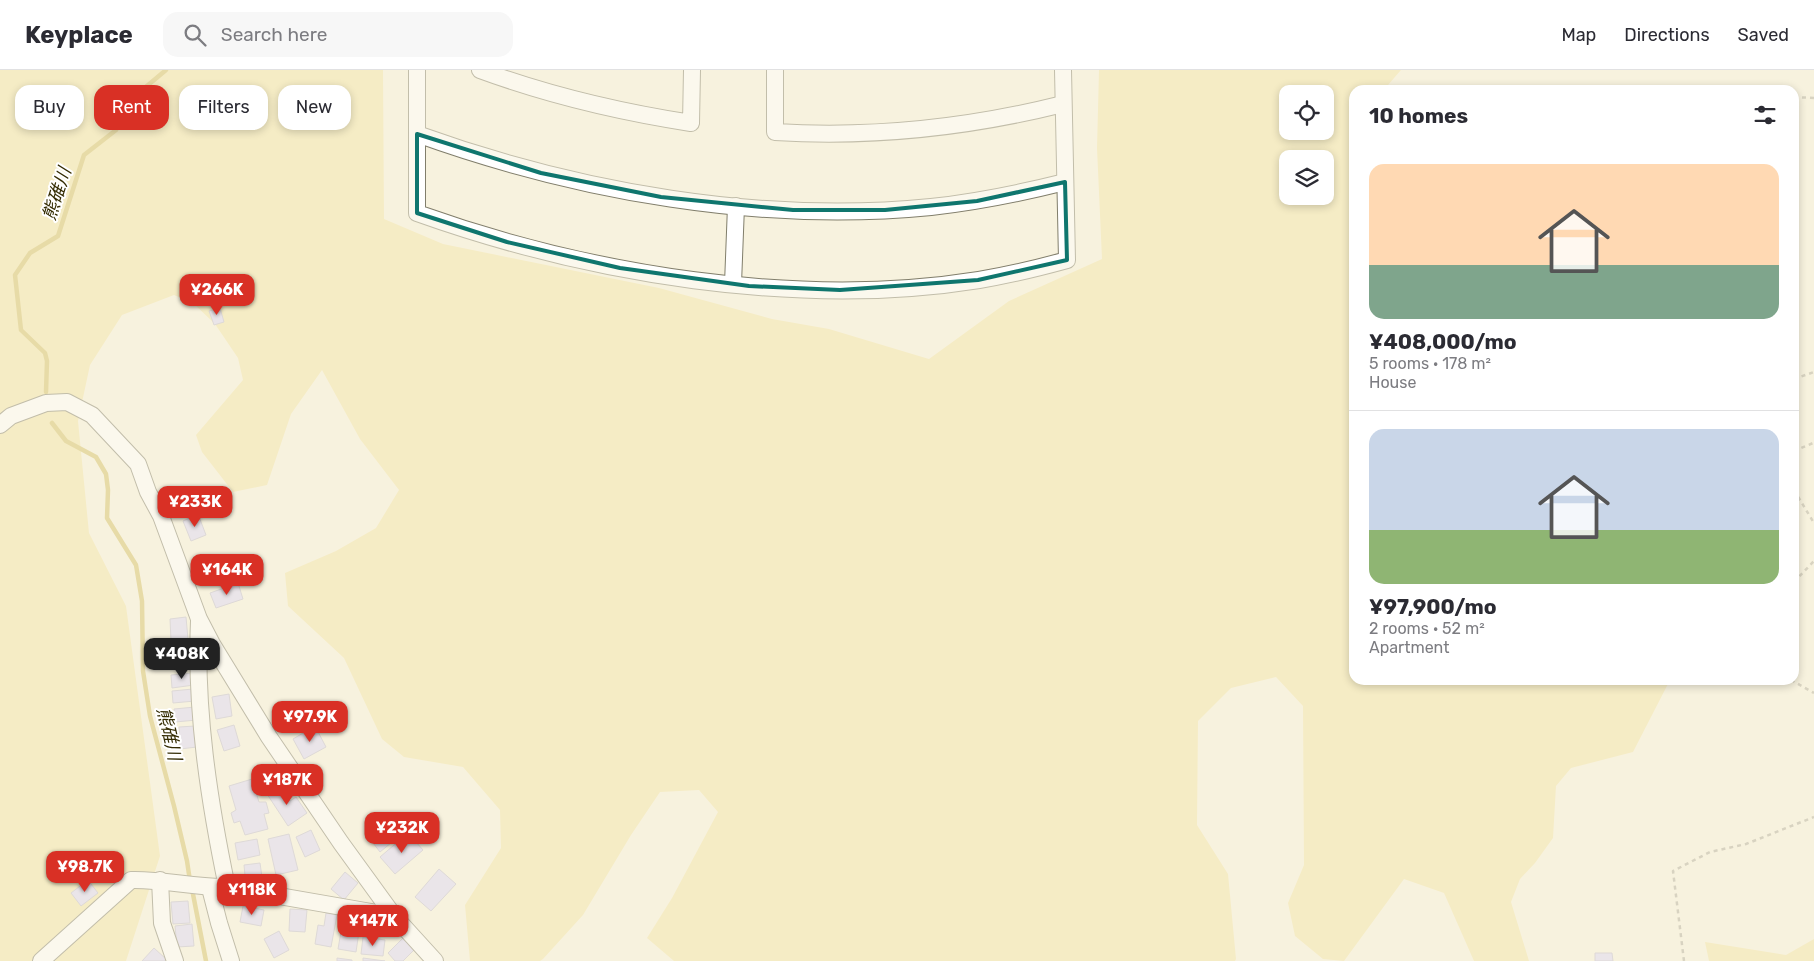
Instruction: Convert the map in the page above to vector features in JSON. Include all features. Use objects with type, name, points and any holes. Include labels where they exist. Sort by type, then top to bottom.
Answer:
[{"type":"street","points":[[417,70],[417,213],[490,237],[580,260],[662,275],[733,284],[794,289],[840,290],[932,286],[978,280],[1023,272],[1067,260],[1063,70]]},
{"type":"street","points":[[480,70],[553,94],[591,104],[691,123],[692,70]]},
{"type":"street","points":[[775,70],[775,132],[843,134],[932,129],[977,123],[1064,104]]},
{"type":"street","points":[[417,134],[481,156],[579,182],[661,197],[736,206],[839,211],[931,207],[1022,193],[1065,182]]},
{"type":"street","points":[[733,284],[736,206]]},
{"type":"street","points":[[0,425],[11,416],[46,403],[67,402],[92,415],[138,464],[148,492],[162,516],[199,619],[212,644],[269,737],[341,843],[394,916],[435,961]]},
{"type":"street","points":[[199,619],[198,648],[201,717],[217,840],[227,887]]},
{"type":"street","points":[[41,961],[131,880],[160,880],[205,887],[227,887],[394,916]]},
{"type":"street","points":[[160,880],[162,923],[175,961]]},
{"type":"street","points":[[205,887],[231,961]]},
{"type":"path","points":[[1799,97],[1814,98]]},
{"type":"path","points":[[1799,377],[1814,372]]},
{"type":"path","points":[[1799,449],[1813,444]]},
{"type":"path","points":[[1799,498],[1814,523]]},
{"type":"path","points":[[1799,577],[1814,561]]},
{"type":"path","points":[[1799,685],[1814,693]]},
{"type":"path","points":[[1684,961],[1673,871],[1710,852],[1746,844],[1814,817]]},
{"type":"highlighted area","points":[[417,134],[541,173],[661,197],[793,210],[885,210],[977,201],[1065,182],[1067,260],[978,280],[840,290],[749,286],[620,268],[507,242],[417,213]]},
{"type":"shaded area","points":[[0,70],[383,70],[384,219],[443,244],[659,288],[772,319],[829,329],[929,359],[1009,301],[1102,259],[1097,148],[1099,70],[1401,70],[1388,85],[1349,85],[1349,685],[1667,685],[1633,752],[1571,768],[1556,786],[1553,838],[1535,863],[1520,879],[1511,902],[1529,961],[1474,961],[1444,893],[1404,879],[1344,961],[1323,959],[1295,936],[1288,903],[1304,865],[1303,706],[1276,677],[1231,688],[1198,721],[1197,825],[1228,874],[1235,961],[674,961],[647,938],[672,898],[718,812],[699,790],[660,792],[631,835],[583,915],[543,959],[540,961],[470,961],[465,905],[501,848],[500,810],[463,767],[404,757],[382,739],[344,658],[288,606],[285,573],[336,551],[376,528],[399,490],[360,439],[322,370],[291,414],[267,485],[233,492],[202,452],[196,435],[243,380],[238,358],[215,324],[193,303],[174,295],[122,315],[90,365],[78,421],[89,533],[126,606],[160,856],[126,961],[0,961]]},
{"type":"shaded area","points":[[1814,939],[1814,961],[1709,961],[1705,942],[1786,955]]},
{"type":"building","points":[[220,308],[224,322],[214,325],[209,311]]},
{"type":"building","points":[[198,514],[206,535],[191,541],[183,521]]},
{"type":"building","points":[[218,559],[224,574],[204,582],[198,567]]},
{"type":"building","points":[[238,583],[243,599],[216,608],[210,593]]},
{"type":"building","points":[[186,617],[188,639],[171,641],[170,619]]},
{"type":"building","points":[[191,654],[193,666],[171,669],[170,656]]},
{"type":"building","points":[[193,673],[194,685],[172,688],[171,675]]},
{"type":"building","points":[[193,689],[195,701],[173,703],[172,691]]},
{"type":"building","points":[[229,694],[232,716],[216,719],[212,697]]},
{"type":"building","points":[[195,707],[197,720],[175,722],[174,709]]},
{"type":"building","points":[[234,725],[240,746],[224,751],[217,730]]},
{"type":"building","points":[[195,726],[197,747],[180,749],[179,727]]},
{"type":"building","points":[[315,726],[326,747],[304,759],[293,739]]},
{"type":"building","points":[[252,779],[259,802],[266,802],[269,813],[264,814],[268,829],[245,835],[240,821],[234,823],[231,813],[236,810],[229,786]]},
{"type":"building","points":[[280,786],[290,801],[296,797],[307,813],[288,826],[267,794]]},
{"type":"building","points":[[387,825],[397,838],[380,852],[370,839]]},
{"type":"building","points":[[311,830],[320,850],[305,857],[296,837]]},
{"type":"building","points":[[408,833],[423,850],[395,874],[380,857]]},
{"type":"building","points":[[289,834],[298,870],[276,875],[268,839]]},
{"type":"building","points":[[257,839],[260,855],[238,860],[235,843]]},
{"type":"building","points":[[260,863],[263,884],[246,886],[244,865]]},
{"type":"building","points":[[439,869],[456,884],[431,911],[415,897]]},
{"type":"building","points":[[345,872],[358,883],[344,900],[331,889]]},
{"type":"building","points":[[88,880],[98,893],[81,906],[71,893]]},
{"type":"building","points":[[188,901],[190,923],[173,924],[171,902]]},
{"type":"building","points":[[243,906],[264,910],[261,926],[240,922]]},
{"type":"building","points":[[290,909],[307,910],[305,932],[289,931]]},
{"type":"building","points":[[326,913],[337,915],[331,947],[315,944],[318,925],[324,926]]},
{"type":"building","points":[[353,917],[361,918],[356,952],[338,949],[342,926],[352,927]]},
{"type":"building","points":[[192,924],[194,946],[177,947],[175,926]]},
{"type":"building","points":[[279,931],[289,950],[274,958],[264,939]]},
{"type":"building","points":[[363,937],[385,940],[383,956],[361,954]]},
{"type":"building","points":[[403,938],[415,949],[403,961],[395,961],[388,953]]},
{"type":"building","points":[[154,948],[166,959],[165,961],[142,961]]},
{"type":"building","points":[[1595,953],[1612,953],[1613,961],[1595,961]]},
{"type":"building","points":[[337,958],[352,960],[352,961],[337,961]]},
{"type":"building","points":[[363,958],[385,961],[363,961]]},
{"type":"waterway","name":"熊碓川","points":[[46,392],[47,361],[45,353],[21,330],[15,275],[30,253],[58,236],[84,155],[116,130],[129,101],[166,70]]},
{"type":"waterway","name":"熊碓川","points":[[52,423],[66,441],[96,457],[106,474],[108,490],[107,518],[136,565],[142,601],[143,671],[150,716],[174,806],[190,881]]},
{"type":"waterway","name":"熊碓川","points":[[192,889],[206,961]]}]
